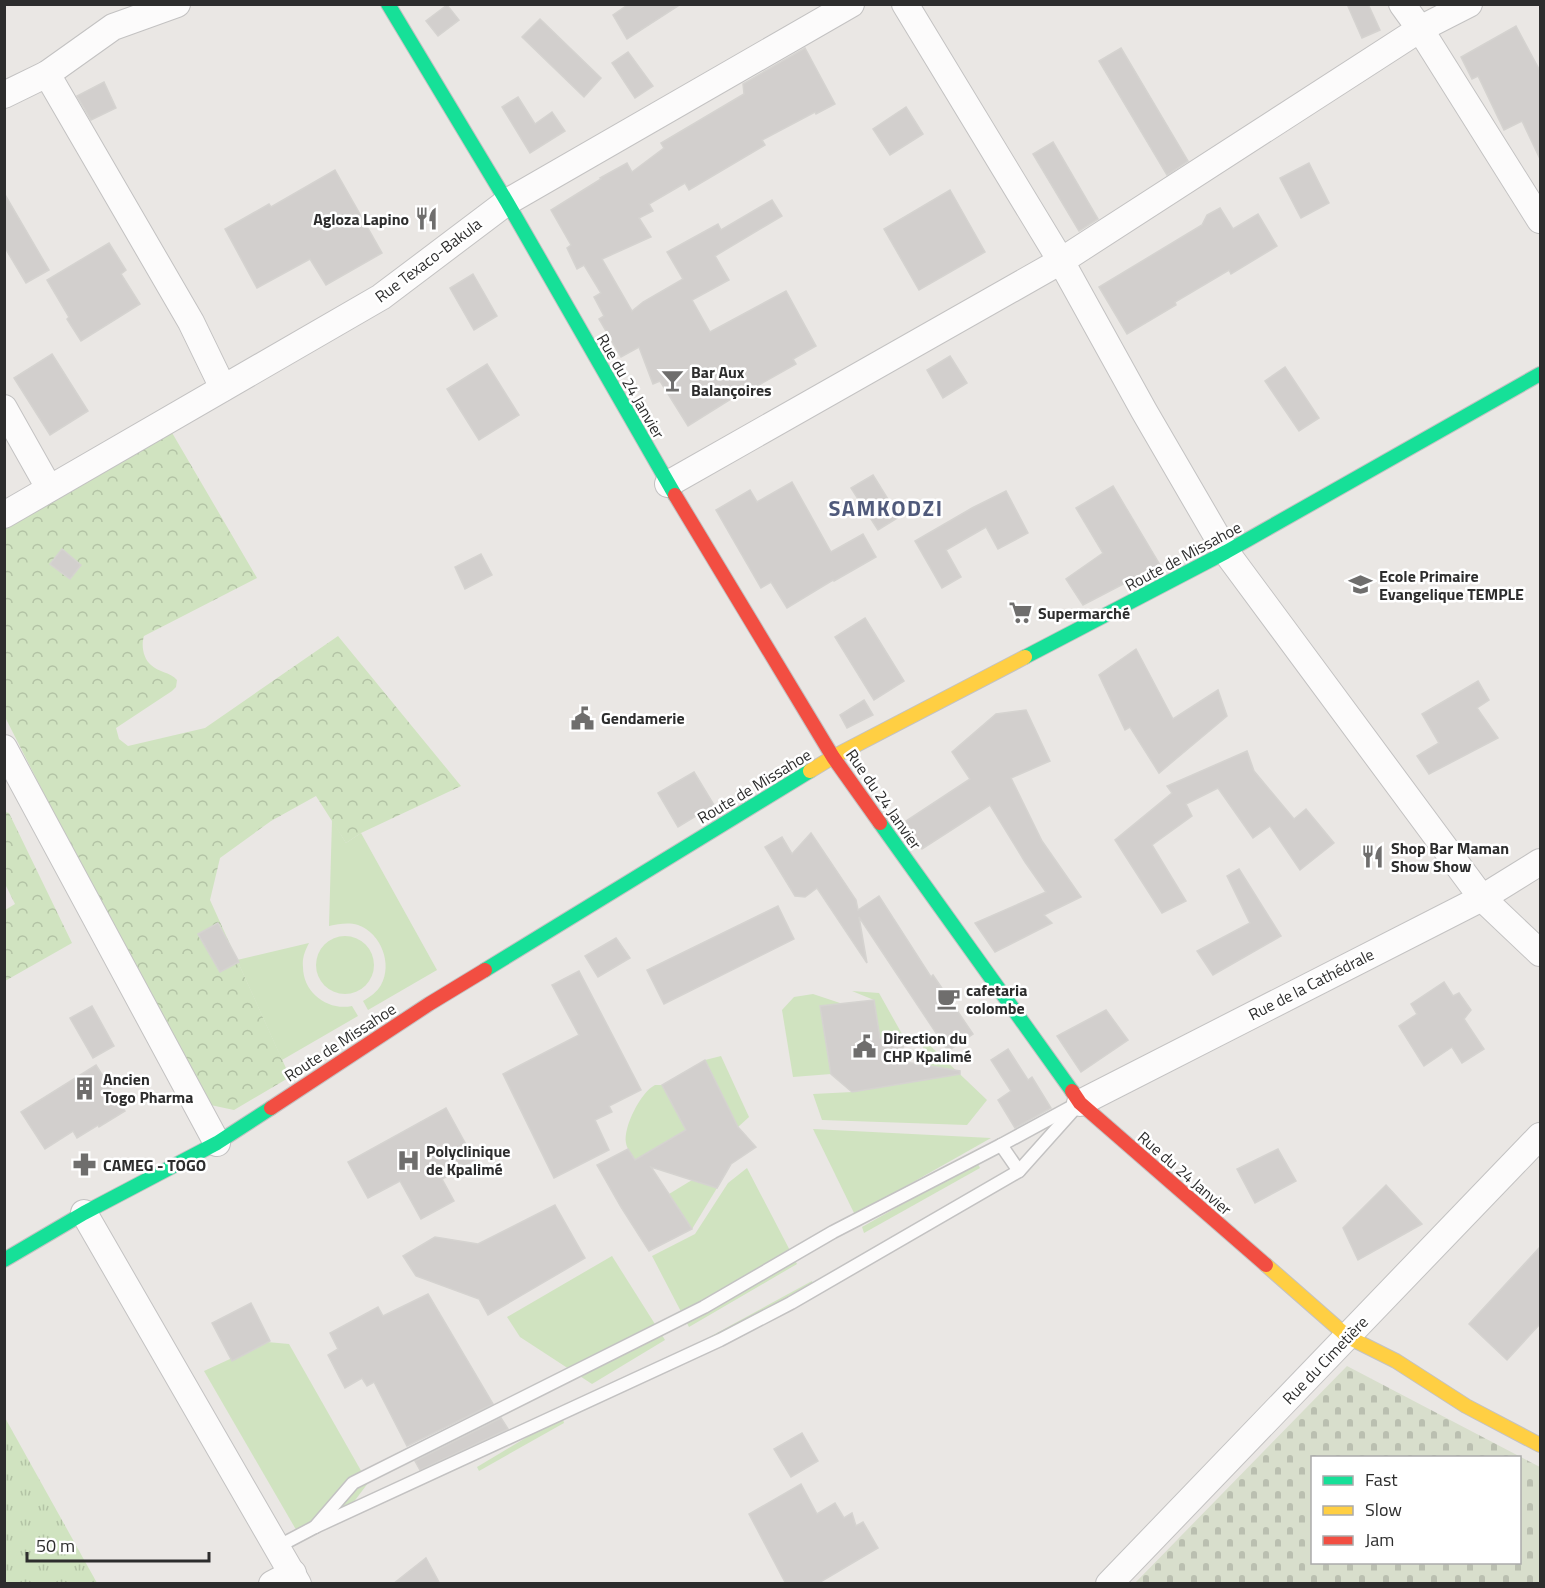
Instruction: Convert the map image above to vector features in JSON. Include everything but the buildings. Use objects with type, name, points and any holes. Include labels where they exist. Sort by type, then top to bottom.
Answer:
[{"type":"street","points":[[4,95],[47,74],[113,27],[177,4]]},
{"type":"street","name":"Rue du 24 Janvier","points":[[388,4],[507,202],[668,484],[833,758],[1080,1103],[1348,1337],[1396,1361],[1466,1406],[1540,1446]]},
{"type":"street","name":"Rue Texaco-Bakula","points":[[4,514],[381,297],[507,202],[851,4]]},
{"type":"street","points":[[905,4],[1061,261],[1226,552],[1482,897],[1540,953]]},
{"type":"street","points":[[1402,4],[1540,220]]},
{"type":"street","points":[[668,484],[1061,261],[1420,29],[1469,4]]},
{"type":"street","points":[[47,74],[191,322],[223,388]]},
{"type":"street","name":"Route de Missahoe","points":[[4,1260],[84,1213],[217,1143],[429,1004],[833,758],[1226,552],[1540,374]]},
{"type":"street","points":[[4,408],[49,488]]},
{"type":"street","points":[[4,748],[14,787],[217,1143]]},
{"type":"street","name":"Rue de la Cathédrale","points":[[1080,1103],[1482,897],[1540,862]]},
{"type":"street","name":"Rue du Cimetière","points":[[1109,1584],[1540,1136]]},
{"type":"street","points":[[84,1213],[277,1547],[288,1580]]},
{"type":"lane","points":[[315,1527],[353,1483],[704,1307],[833,1232],[1080,1103]]},
{"type":"lane","points":[[277,1547],[315,1527],[720,1340],[791,1303],[1019,1171],[1080,1103]]},
{"type":"lane","points":[[1001,1145],[1019,1171]]},
{"type":"green space","points":[[171,431],[257,578],[144,636],[143,647],[146,659],[154,667],[177,680],[176,687],[116,728],[119,739],[128,746],[205,728],[338,636],[461,786],[361,833],[346,843],[316,796],[271,821],[220,858],[210,900],[290,1077],[234,1110],[201,1103],[5,717],[4,528]]},
{"type":"green space","points":[[5,812],[9,813],[72,943],[5,981],[5,910],[15,904],[5,884]]},
{"type":"green space","points":[[332,820],[346,843],[361,833],[437,970],[368,1010],[363,1001],[381,985],[386,968],[385,959],[379,942],[366,929],[351,924],[329,926]]},
{"type":"green space","points":[[339,936],[351,936],[366,944],[374,959],[374,971],[366,986],[351,994],[339,994],[324,986],[316,971],[316,959],[324,944]]},
{"type":"green space","points":[[309,943],[303,961],[307,985],[318,998],[326,1003],[334,1006],[352,1006],[358,1016],[282,1060],[237,960]]},
{"type":"green space","points":[[852,991],[879,993],[902,1034],[880,1038],[874,1000]]},
{"type":"green space","points":[[813,994],[843,1004],[831,1074],[793,1077],[782,1010],[794,997]]},
{"type":"green space","points":[[923,1039],[987,1100],[967,1125],[822,1120],[813,1094],[852,1092],[924,1080]]},
{"type":"green space","points":[[721,1056],[749,1117],[738,1127],[705,1060]]},
{"type":"green space","points":[[655,1085],[662,1085],[686,1130],[635,1160],[627,1145],[627,1128],[639,1102]]},
{"type":"green space","points":[[813,1129],[991,1138],[855,1215]]},
{"type":"green space","points":[[977,1162],[980,1168],[864,1233],[862,1227]]},
{"type":"green space","points":[[747,1168],[797,1264],[689,1327],[652,1256],[695,1234],[728,1183]]},
{"type":"green space","points":[[692,1180],[717,1188],[692,1229],[669,1194]]},
{"type":"green space","points":[[612,1256],[665,1340],[592,1384],[520,1337],[507,1317]]},
{"type":"green space","points":[[812,1281],[814,1286],[707,1345],[704,1340]]},
{"type":"green space","points":[[267,1342],[289,1344],[368,1483],[341,1519],[302,1540],[204,1371]]},
{"type":"green space","points":[[1347,1366],[1519,1456],[1311,1456],[1311,1564],[1521,1564],[1521,1457],[1540,1467],[1540,1583],[1135,1583]]},
{"type":"green space","points":[[4,1416],[97,1583],[5,1583]]},
{"type":"green space","points":[[562,1416],[564,1423],[479,1471],[477,1467]]},
{"type":"traffic: fast","points":[[388,4],[507,202],[675,495]]},
{"type":"traffic: fast","points":[[1025,657],[1226,552],[1540,374]]},
{"type":"traffic: fast","points":[[485,970],[810,771]]},
{"type":"traffic: fast","points":[[880,823],[1072,1091]]},
{"type":"traffic: fast","points":[[4,1260],[84,1213],[217,1143],[271,1108]]},
{"type":"traffic: slow","points":[[810,771],[1025,657]]},
{"type":"traffic: slow","points":[[1266,1265],[1348,1337],[1396,1361],[1466,1406],[1540,1445]]},
{"type":"traffic: jam","points":[[675,495],[833,757],[880,823]]},
{"type":"traffic: jam","points":[[271,1108],[485,970]]},
{"type":"traffic: jam","points":[[1072,1091],[1080,1103],[1266,1265]]},
{"type":"place","name":"Agloza Lapino","points":[[427,219]]},
{"type":"place","name":"Bar Aux Balançoires","points":[[673,381]]},
{"type":"place","name":"Ecole Primaire Evangelique TEMPLE","points":[[1361,585]]},
{"type":"place","name":"Supermarché","points":[[1020,613]]},
{"type":"place","name":"Gendamerie","points":[[583,718]]},
{"type":"place","name":"Shop Bar Maman Show Show","points":[[1373,857]]},
{"type":"place","name":"cafetaria colombe","points":[[948,999]]},
{"type":"place","name":"Direction du CHP Kpalimé","points":[[865,1047]]},
{"type":"place","name":"Ancien Togo Pharma","points":[[85,1088]]},
{"type":"place","name":"Polyclinique de Kpalimé","points":[[408,1160]]},
{"type":"place","name":"CAMEG - TOGO","points":[[85,1165]]},
{"type":"district","name":"SAMKODZI","points":[[886,508]]}]
